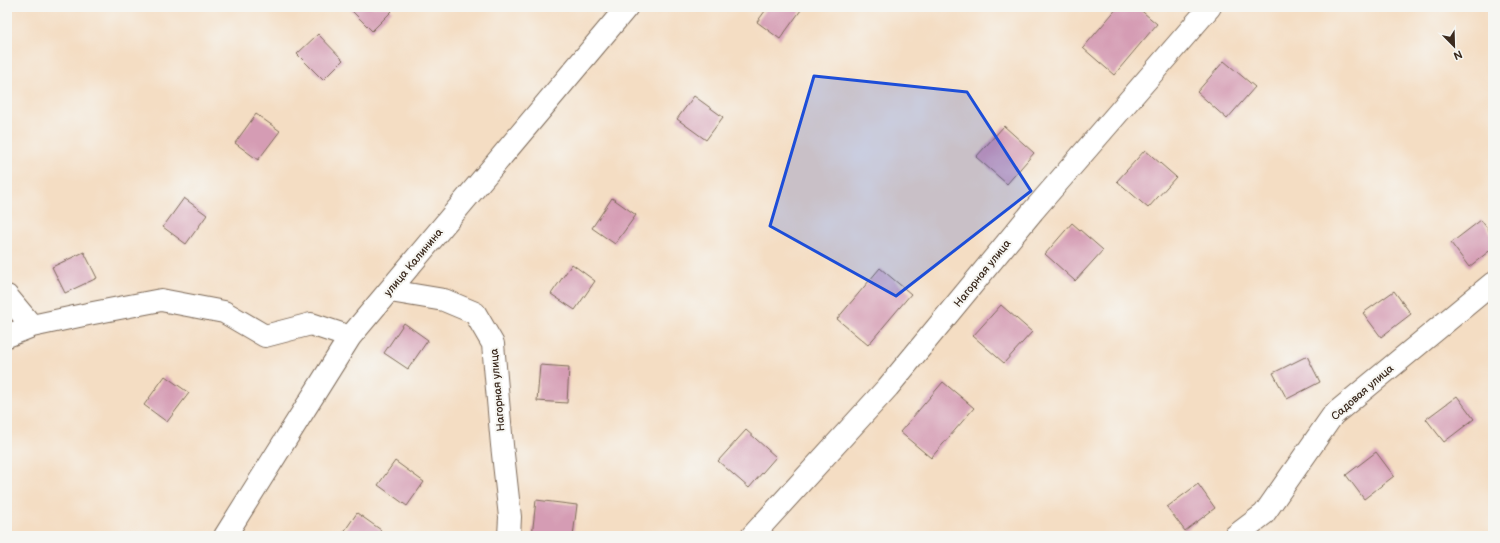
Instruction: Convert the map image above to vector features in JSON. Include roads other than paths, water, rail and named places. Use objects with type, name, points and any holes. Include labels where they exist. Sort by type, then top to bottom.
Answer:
[{"type":"street","name":"улица Калинина","points":[[225,536],[350,337],[627,7]]},
{"type":"street","name":"Нагорная улица","points":[[752,536],[888,387],[1033,212],[1210,7]]},
{"type":"street","name":"Садовая улица","points":[[1235,536],[1264,514],[1333,415],[1493,283]]},
{"type":"street","name":"Нагорная улица","points":[[390,291],[444,300],[475,313],[492,344],[510,517],[509,536]]},
{"type":"street","points":[[7,296],[32,326]]},
{"type":"street","points":[[7,336],[32,326],[161,300],[224,312],[266,336],[311,324],[350,337]]}]
